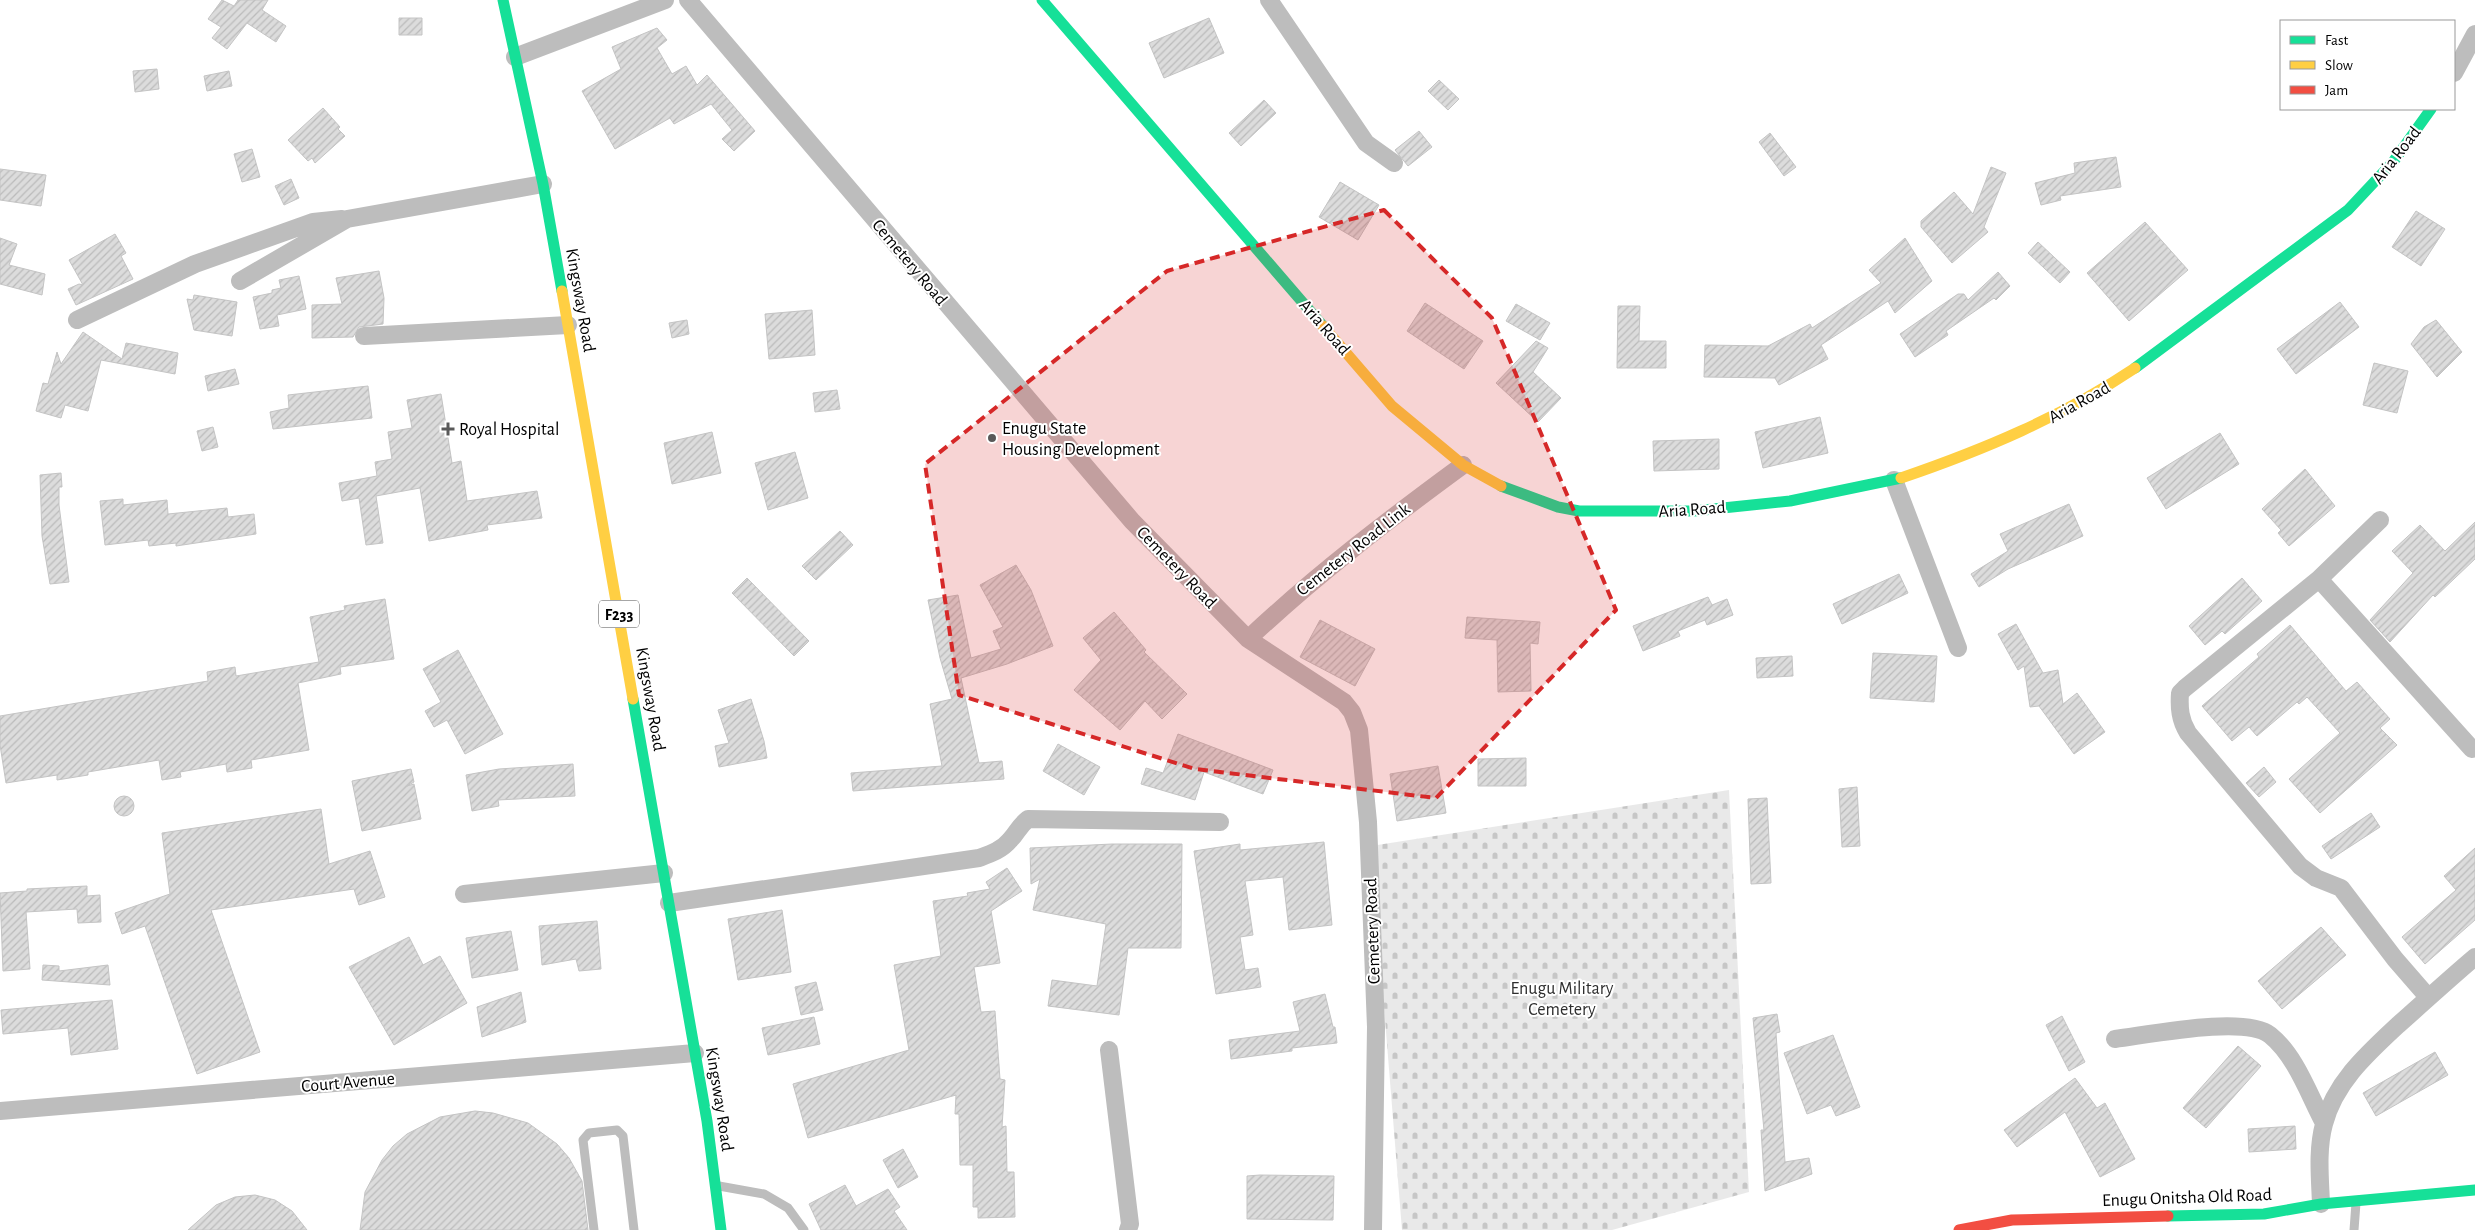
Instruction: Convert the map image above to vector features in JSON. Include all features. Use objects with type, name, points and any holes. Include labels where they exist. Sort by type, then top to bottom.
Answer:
[{"type":"main road","name":"Kingsway Road","points":[[502,0],[543,184],[695,1053],[721,1230]]},
{"type":"main road","name":"Aria Road","points":[[1042,0],[1392,406],[1463,465],[1500,486],[1549,504],[1579,512],[1694,511],[1781,502],[1894,480],[1965,456],[2017,434],[2104,389],[2147,360],[2348,210],[2393,162],[2430,110]]},
{"type":"main road","name":"Enugu Onitsha Old Road","points":[[1959,1230],[2012,1220],[2264,1214],[2356,1200],[2475,1190]]},
{"type":"main road","points":[[2252,1225],[2264,1214]]},
{"type":"main road","points":[[2181,1215],[2188,1230]]},
{"type":"street","name":"Cemetery Road","points":[[688,0],[1132,521],[1248,638],[1344,702],[1352,712],[1359,730],[1368,822],[1376,1027],[1373,1230]]},
{"type":"street","points":[[1268,0],[1366,143],[1394,163]]},
{"type":"street","points":[[515,57],[655,2]]},
{"type":"street","points":[[2455,71],[2475,34]]},
{"type":"street","points":[[77,320],[194,264],[313,222],[347,219],[543,184]]},
{"type":"street","points":[[240,281],[347,219]]},
{"type":"street","points":[[364,336],[568,325]]},
{"type":"street","name":"Cemetery Road Link","points":[[1248,638],[1298,591],[1358,542],[1463,465]]},
{"type":"street","points":[[1894,480],[1958,648]]},
{"type":"street","points":[[2380,520],[2320,579],[2180,693],[2182,722],[2188,733],[2300,866],[2316,878],[2341,888],[2395,959],[2428,997]]},
{"type":"street","points":[[2320,579],[2472,749]]},
{"type":"street","points":[[669,903],[979,858],[996,852],[1010,840],[1018,826],[1028,819],[1220,822]]},
{"type":"street","points":[[464,894],[664,873]]},
{"type":"street","points":[[2321,1204],[2319,1153],[2324,1123],[2336,1094],[2352,1071],[2372,1048],[2475,957]]},
{"type":"street","points":[[2115,1039],[2214,1027],[2257,1028],[2270,1035],[2284,1050],[2324,1123]]},
{"type":"street","points":[[1109,1050],[1130,1224],[1128,1230]]},
{"type":"street","name":"Court Avenue","points":[[0,1111],[695,1053]]},
{"type":"lane","points":[[594,1230],[583,1140],[589,1133],[617,1130],[624,1136],[634,1230]]},
{"type":"lane","points":[[716,1186],[764,1194],[788,1208],[804,1230]]},
{"type":"lane","points":[[2354,1230],[2356,1200]]},
{"type":"highlighted area","points":[[1384,210],[1492,318],[1616,610],[1436,798],[1195,769],[959,695],[925,464],[1167,271]]},
{"type":"green space","name":"Enugu Military Cemetery","points":[[1729,790],[1749,1192],[1612,1230],[1402,1230],[1371,846]]},
{"type":"building","points":[[222,0],[234,6],[238,0],[268,0],[262,10],[286,26],[276,42],[247,23],[227,49],[212,38],[221,27],[208,19]]},
{"type":"building","points":[[399,18],[422,18],[422,35],[399,35]]},
{"type":"building","points":[[1209,18],[1224,53],[1164,78],[1149,43]]},
{"type":"building","points":[[657,28],[667,40],[657,48],[672,74],[686,66],[697,85],[707,75],[755,131],[734,151],[722,139],[732,130],[711,104],[674,124],[670,118],[615,149],[582,91],[621,69],[612,47]]},
{"type":"building","points":[[157,69],[159,89],[135,92],[133,71]]},
{"type":"building","points":[[229,71],[232,86],[207,91],[204,76]]},
{"type":"building","points":[[1439,80],[1459,99],[1448,110],[1428,91]]},
{"type":"building","points":[[1264,100],[1276,113],[1241,146],[1229,133]]},
{"type":"building","points":[[323,108],[340,127],[338,129],[345,136],[315,163],[312,158],[308,161],[288,140]]},
{"type":"building","points":[[1419,131],[1432,147],[1408,166],[1395,150]]},
{"type":"building","points":[[1770,133],[1796,167],[1784,176],[1759,142]]},
{"type":"building","points":[[252,149],[260,177],[242,182],[234,154]]},
{"type":"building","points":[[2116,157],[2121,187],[2060,196],[2061,200],[2041,205],[2035,183],[2075,173],[2074,163]]},
{"type":"building","points":[[1991,167],[2006,173],[1984,227],[1988,232],[1952,263],[1921,227],[1921,221],[1954,192],[1973,214]]},
{"type":"building","points":[[0,169],[46,175],[41,206],[0,200]]},
{"type":"building","points":[[291,179],[299,198],[284,205],[275,186]]},
{"type":"building","points":[[1340,182],[1379,205],[1358,240],[1319,217]]},
{"type":"building","points":[[2416,211],[2445,229],[2421,266],[2392,247]]},
{"type":"building","points":[[2145,222],[2188,270],[2129,321],[2087,273]]},
{"type":"building","points":[[115,234],[126,253],[121,256],[133,279],[76,305],[68,289],[79,284],[83,285],[69,260]]},
{"type":"building","points":[[0,238],[17,244],[9,265],[45,274],[42,295],[0,284]]},
{"type":"building","points":[[1905,238],[1932,281],[1895,313],[1888,301],[1821,345],[1828,359],[1779,385],[1775,378],[1704,377],[1705,345],[1768,346],[1810,324],[1812,328],[1881,283],[1869,270]]},
{"type":"building","points":[[2038,242],[2070,272],[2060,283],[2028,253]]},
{"type":"building","points":[[379,271],[384,298],[383,324],[359,327],[353,337],[312,338],[312,305],[342,304],[336,278]]},
{"type":"building","points":[[1998,272],[2010,286],[1996,300],[1994,298],[1946,331],[1948,335],[1915,357],[1900,334],[1958,294],[1964,294],[1968,300]]},
{"type":"building","points":[[299,276],[306,309],[277,315],[279,326],[260,329],[253,297],[272,293],[272,290],[281,288],[279,280]]},
{"type":"building","points":[[194,295],[237,302],[232,336],[194,330],[187,299],[193,300]]},
{"type":"building","points":[[2340,302],[2359,327],[2296,374],[2277,349]]},
{"type":"building","points":[[1425,303],[1483,341],[1464,369],[1407,331]]},
{"type":"building","points":[[1516,304],[1550,323],[1540,340],[1506,321]]},
{"type":"building","points":[[1618,306],[1640,306],[1639,341],[1666,341],[1666,368],[1617,368]]},
{"type":"building","points":[[812,310],[815,355],[769,359],[765,314]]},
{"type":"building","points":[[687,320],[689,334],[672,338],[669,323]]},
{"type":"building","points":[[2436,320],[2462,352],[2437,377],[2411,344],[2424,327]]},
{"type":"building","points":[[83,332],[122,359],[126,343],[178,353],[175,374],[101,360],[88,411],[65,405],[61,418],[36,411],[43,383],[48,384],[57,352],[61,364]]},
{"type":"building","points":[[1536,341],[1548,348],[1533,372],[1561,398],[1538,422],[1496,383]]},
{"type":"building","points":[[2374,363],[2408,371],[2397,413],[2363,405]]},
{"type":"building","points":[[235,369],[239,384],[208,391],[205,376]]},
{"type":"building","points":[[368,386],[372,418],[273,429],[270,412],[289,408],[288,395]]},
{"type":"building","points":[[837,390],[840,409],[815,412],[813,393]]},
{"type":"building","points":[[441,394],[452,463],[461,461],[467,501],[537,491],[542,518],[487,525],[488,530],[429,541],[420,488],[376,496],[383,543],[366,545],[359,498],[342,501],[339,483],[377,476],[375,462],[392,459],[388,432],[412,428],[407,400]]},
{"type":"building","points":[[1820,417],[1828,453],[1763,468],[1755,432]]},
{"type":"building","points":[[213,427],[218,447],[202,451],[197,431]]},
{"type":"building","points":[[712,432],[721,473],[672,484],[664,443]]},
{"type":"building","points":[[2220,433],[2239,464],[2166,509],[2147,478]]},
{"type":"building","points":[[1719,439],[1719,469],[1654,471],[1653,441]]},
{"type":"building","points":[[795,452],[808,498],[768,510],[755,463]]},
{"type":"building","points":[[2305,469],[2335,506],[2289,546],[2278,533],[2281,530],[2262,509]]},
{"type":"building","points":[[61,473],[62,487],[59,487],[59,505],[69,582],[50,584],[42,536],[40,475]]},
{"type":"building","points":[[123,499],[123,505],[167,500],[168,514],[227,508],[228,517],[254,514],[256,534],[176,546],[176,543],[149,546],[148,540],[105,545],[100,501]]},
{"type":"building","points":[[2069,504],[2083,536],[2008,569],[1979,587],[1971,574],[2008,551],[2000,534]]},
{"type":"building","points":[[2475,522],[2475,559],[2435,597],[2433,595],[2390,642],[2370,620],[2413,573],[2392,551],[2420,525],[2445,551]]},
{"type":"building","points":[[840,531],[853,545],[816,580],[802,566]]},
{"type":"building","points":[[1016,565],[1031,590],[1053,646],[1007,664],[961,678],[979,763],[1002,761],[1004,779],[853,791],[851,773],[942,766],[930,704],[952,699],[940,658],[928,600],[958,595],[971,658],[1001,649],[993,631],[1003,627],[980,585]]},
{"type":"building","points":[[1899,574],[1908,593],[1842,624],[1833,604]]},
{"type":"building","points":[[747,578],[809,641],[794,656],[732,593]]},
{"type":"building","points":[[2242,578],[2262,601],[2225,634],[2222,631],[2205,645],[2189,626]]},
{"type":"building","points":[[1708,597],[1712,605],[1727,599],[1733,615],[1707,625],[1705,620],[1678,631],[1680,636],[1643,651],[1633,626]]},
{"type":"building","points":[[385,599],[394,659],[340,667],[341,674],[298,683],[309,750],[251,760],[252,768],[227,772],[226,764],[180,772],[181,777],[162,780],[159,760],[88,772],[88,775],[57,780],[57,775],[6,783],[0,745],[0,716],[208,681],[207,672],[235,667],[236,676],[319,662],[310,617],[345,610],[344,606]]},
{"type":"building","points":[[1114,612],[1146,650],[1144,652],[1187,694],[1162,719],[1145,701],[1120,730],[1074,690],[1101,660],[1083,638]]},
{"type":"building","points":[[1467,617],[1540,622],[1538,644],[1530,643],[1531,691],[1498,692],[1497,640],[1465,638]]},
{"type":"building","points":[[1320,620],[1375,649],[1355,686],[1300,657]]},
{"type":"building","points":[[2016,624],[2043,673],[2058,670],[2063,704],[2077,693],[2105,732],[2074,754],[2039,706],[2030,707],[2024,666],[2018,670],[1998,634]]},
{"type":"building","points":[[2290,625],[2346,691],[2357,682],[2390,719],[2380,728],[2397,745],[2320,813],[2289,779],[2340,733],[2307,697],[2299,704],[2297,702],[2257,736],[2249,727],[2232,741],[2202,706],[2259,657],[2257,654]]},
{"type":"building","points":[[458,650],[503,734],[465,754],[447,720],[434,727],[425,711],[441,702],[423,669]]},
{"type":"building","points":[[1873,653],[1937,656],[1934,702],[1870,698]]},
{"type":"building","points":[[1792,656],[1793,676],[1757,678],[1756,658]]},
{"type":"building","points":[[751,699],[764,741],[767,758],[719,767],[715,746],[729,743],[718,710]]},
{"type":"building","points":[[1178,734],[1273,770],[1263,794],[1204,772],[1195,800],[1141,784],[1146,768],[1163,773]]},
{"type":"building","points":[[1058,744],[1100,767],[1084,795],[1043,771]]},
{"type":"building","points":[[1526,758],[1526,786],[1478,786],[1478,759]]},
{"type":"building","points":[[573,764],[575,796],[498,800],[499,806],[472,811],[466,775],[499,769]]},
{"type":"building","points":[[1438,766],[1446,813],[1397,821],[1390,774]]},
{"type":"building","points":[[2264,767],[2276,782],[2259,797],[2246,783]]},
{"type":"building","points":[[411,769],[414,782],[407,786],[414,784],[421,819],[362,831],[352,781]]},
{"type":"building","points":[[1857,787],[1860,846],[1842,847],[1839,789]]},
{"type":"building","points":[[124,796],[131,799],[134,806],[131,813],[124,816],[117,813],[114,806],[117,799]]},
{"type":"building","points":[[1767,798],[1771,883],[1751,884],[1748,799]]},
{"type":"building","points":[[321,809],[329,864],[370,851],[385,897],[359,905],[354,889],[211,910],[260,1052],[197,1074],[145,926],[122,934],[115,913],[170,894],[162,833]]},
{"type":"building","points":[[2371,813],[2380,827],[2331,859],[2322,846]]},
{"type":"building","points":[[1324,842],[1332,925],[1289,930],[1283,877],[1245,881],[1253,935],[1240,937],[1245,970],[1258,968],[1261,987],[1216,994],[1194,851],[1240,844],[1240,850]]},
{"type":"building","points":[[1112,844],[1182,844],[1181,948],[1128,948],[1119,1015],[1048,1006],[1052,980],[1097,986],[1106,924],[1033,910],[1040,879],[1031,884],[1030,848]]},
{"type":"building","points":[[2475,848],[2475,920],[2425,964],[2402,937],[2456,890],[2444,876]]},
{"type":"building","points":[[1007,868],[1022,891],[991,911],[1000,963],[974,967],[981,1012],[995,1011],[1000,1079],[1005,1080],[1002,1127],[1006,1126],[1007,1172],[1014,1172],[1015,1217],[978,1218],[978,1207],[973,1207],[973,1165],[960,1165],[959,1114],[955,1114],[956,1095],[808,1138],[793,1084],[909,1050],[894,965],[941,956],[933,901],[968,896],[967,893],[990,889],[986,882]]},
{"type":"building","points":[[87,886],[87,896],[100,895],[101,922],[78,923],[77,909],[26,912],[30,969],[3,971],[0,893],[27,891],[27,889]]},
{"type":"building","points":[[782,910],[791,972],[738,980],[728,919]]},
{"type":"building","points":[[597,921],[601,969],[579,971],[576,959],[542,965],[539,926]]},
{"type":"building","points":[[2321,927],[2346,955],[2282,1009],[2258,981]]},
{"type":"building","points":[[511,931],[518,970],[472,978],[466,938]]},
{"type":"building","points":[[409,937],[423,965],[440,956],[467,1003],[394,1045],[349,967]]},
{"type":"building","points":[[43,965],[59,966],[59,971],[108,965],[110,985],[42,980]]},
{"type":"building","points":[[816,982],[823,1010],[801,1015],[795,987]]},
{"type":"building","points":[[521,992],[526,1022],[482,1037],[477,1007]]},
{"type":"building","points":[[1325,994],[1333,1027],[1335,1027],[1337,1043],[1292,1048],[1292,1051],[1231,1059],[1229,1040],[1300,1031],[1293,1002]]},
{"type":"building","points":[[112,1000],[118,1049],[71,1055],[68,1028],[3,1034],[1,1010]]},
{"type":"building","points":[[1777,1014],[1780,1032],[1776,1033],[1785,1162],[1809,1158],[1812,1174],[1765,1191],[1761,1130],[1764,1130],[1753,1018]]},
{"type":"building","points":[[2062,1016],[2085,1062],[2069,1071],[2046,1025]]},
{"type":"building","points":[[814,1017],[820,1044],[768,1055],[762,1028]]},
{"type":"building","points":[[1833,1035],[1860,1107],[1836,1116],[1831,1105],[1807,1114],[1784,1053]]},
{"type":"building","points":[[2238,1046],[2261,1066],[2206,1128],[2183,1108]]},
{"type":"building","points":[[2435,1052],[2448,1075],[2376,1116],[2363,1093]]},
{"type":"building","points":[[2075,1078],[2097,1108],[2105,1103],[2135,1159],[2100,1177],[2065,1112],[2017,1147],[2004,1130]]},
{"type":"building","points":[[475,1111],[493,1113],[528,1123],[557,1144],[569,1158],[582,1181],[588,1230],[360,1230],[365,1192],[382,1160],[393,1146],[407,1134],[440,1117]]},
{"type":"building","points":[[2295,1126],[2296,1149],[2249,1152],[2248,1129]]},
{"type":"building","points":[[903,1149],[918,1177],[898,1188],[883,1160]]},
{"type":"building","points":[[1247,1176],[1334,1176],[1333,1220],[1247,1219]]},
{"type":"building","points":[[845,1185],[856,1206],[888,1189],[900,1207],[894,1211],[907,1230],[821,1230],[809,1204]]},
{"type":"building","points":[[255,1195],[275,1200],[292,1211],[307,1230],[188,1230],[216,1205],[235,1197]]},
{"type":"traffic: fast","points":[[503,0],[543,184],[562,291]]},
{"type":"traffic: fast","points":[[1042,0],[1323,326]]},
{"type":"traffic: fast","points":[[2135,368],[2348,210],[2393,162],[2430,110]]},
{"type":"traffic: fast","points":[[1501,486],[1558,507],[1579,511],[1694,511],[1790,501],[1901,478]]},
{"type":"traffic: fast","points":[[633,699],[707,1121],[721,1230]]},
{"type":"traffic: fast","points":[[2168,1216],[2264,1214],[2321,1204],[2475,1190]]},
{"type":"traffic: slow","points":[[562,291],[633,699]]},
{"type":"traffic: slow","points":[[1323,326],[1392,406],[1463,465],[1501,486]]},
{"type":"traffic: slow","points":[[1901,478],[1992,444],[2051,417],[2135,368]]},
{"type":"traffic: jam","points":[[1959,1230],[2012,1220],[2168,1216]]},
{"type":"place","name":"Royal Hospital","points":[[448,429]]},
{"type":"place","name":"Enugu State Housing Development","points":[[992,438]]}]
